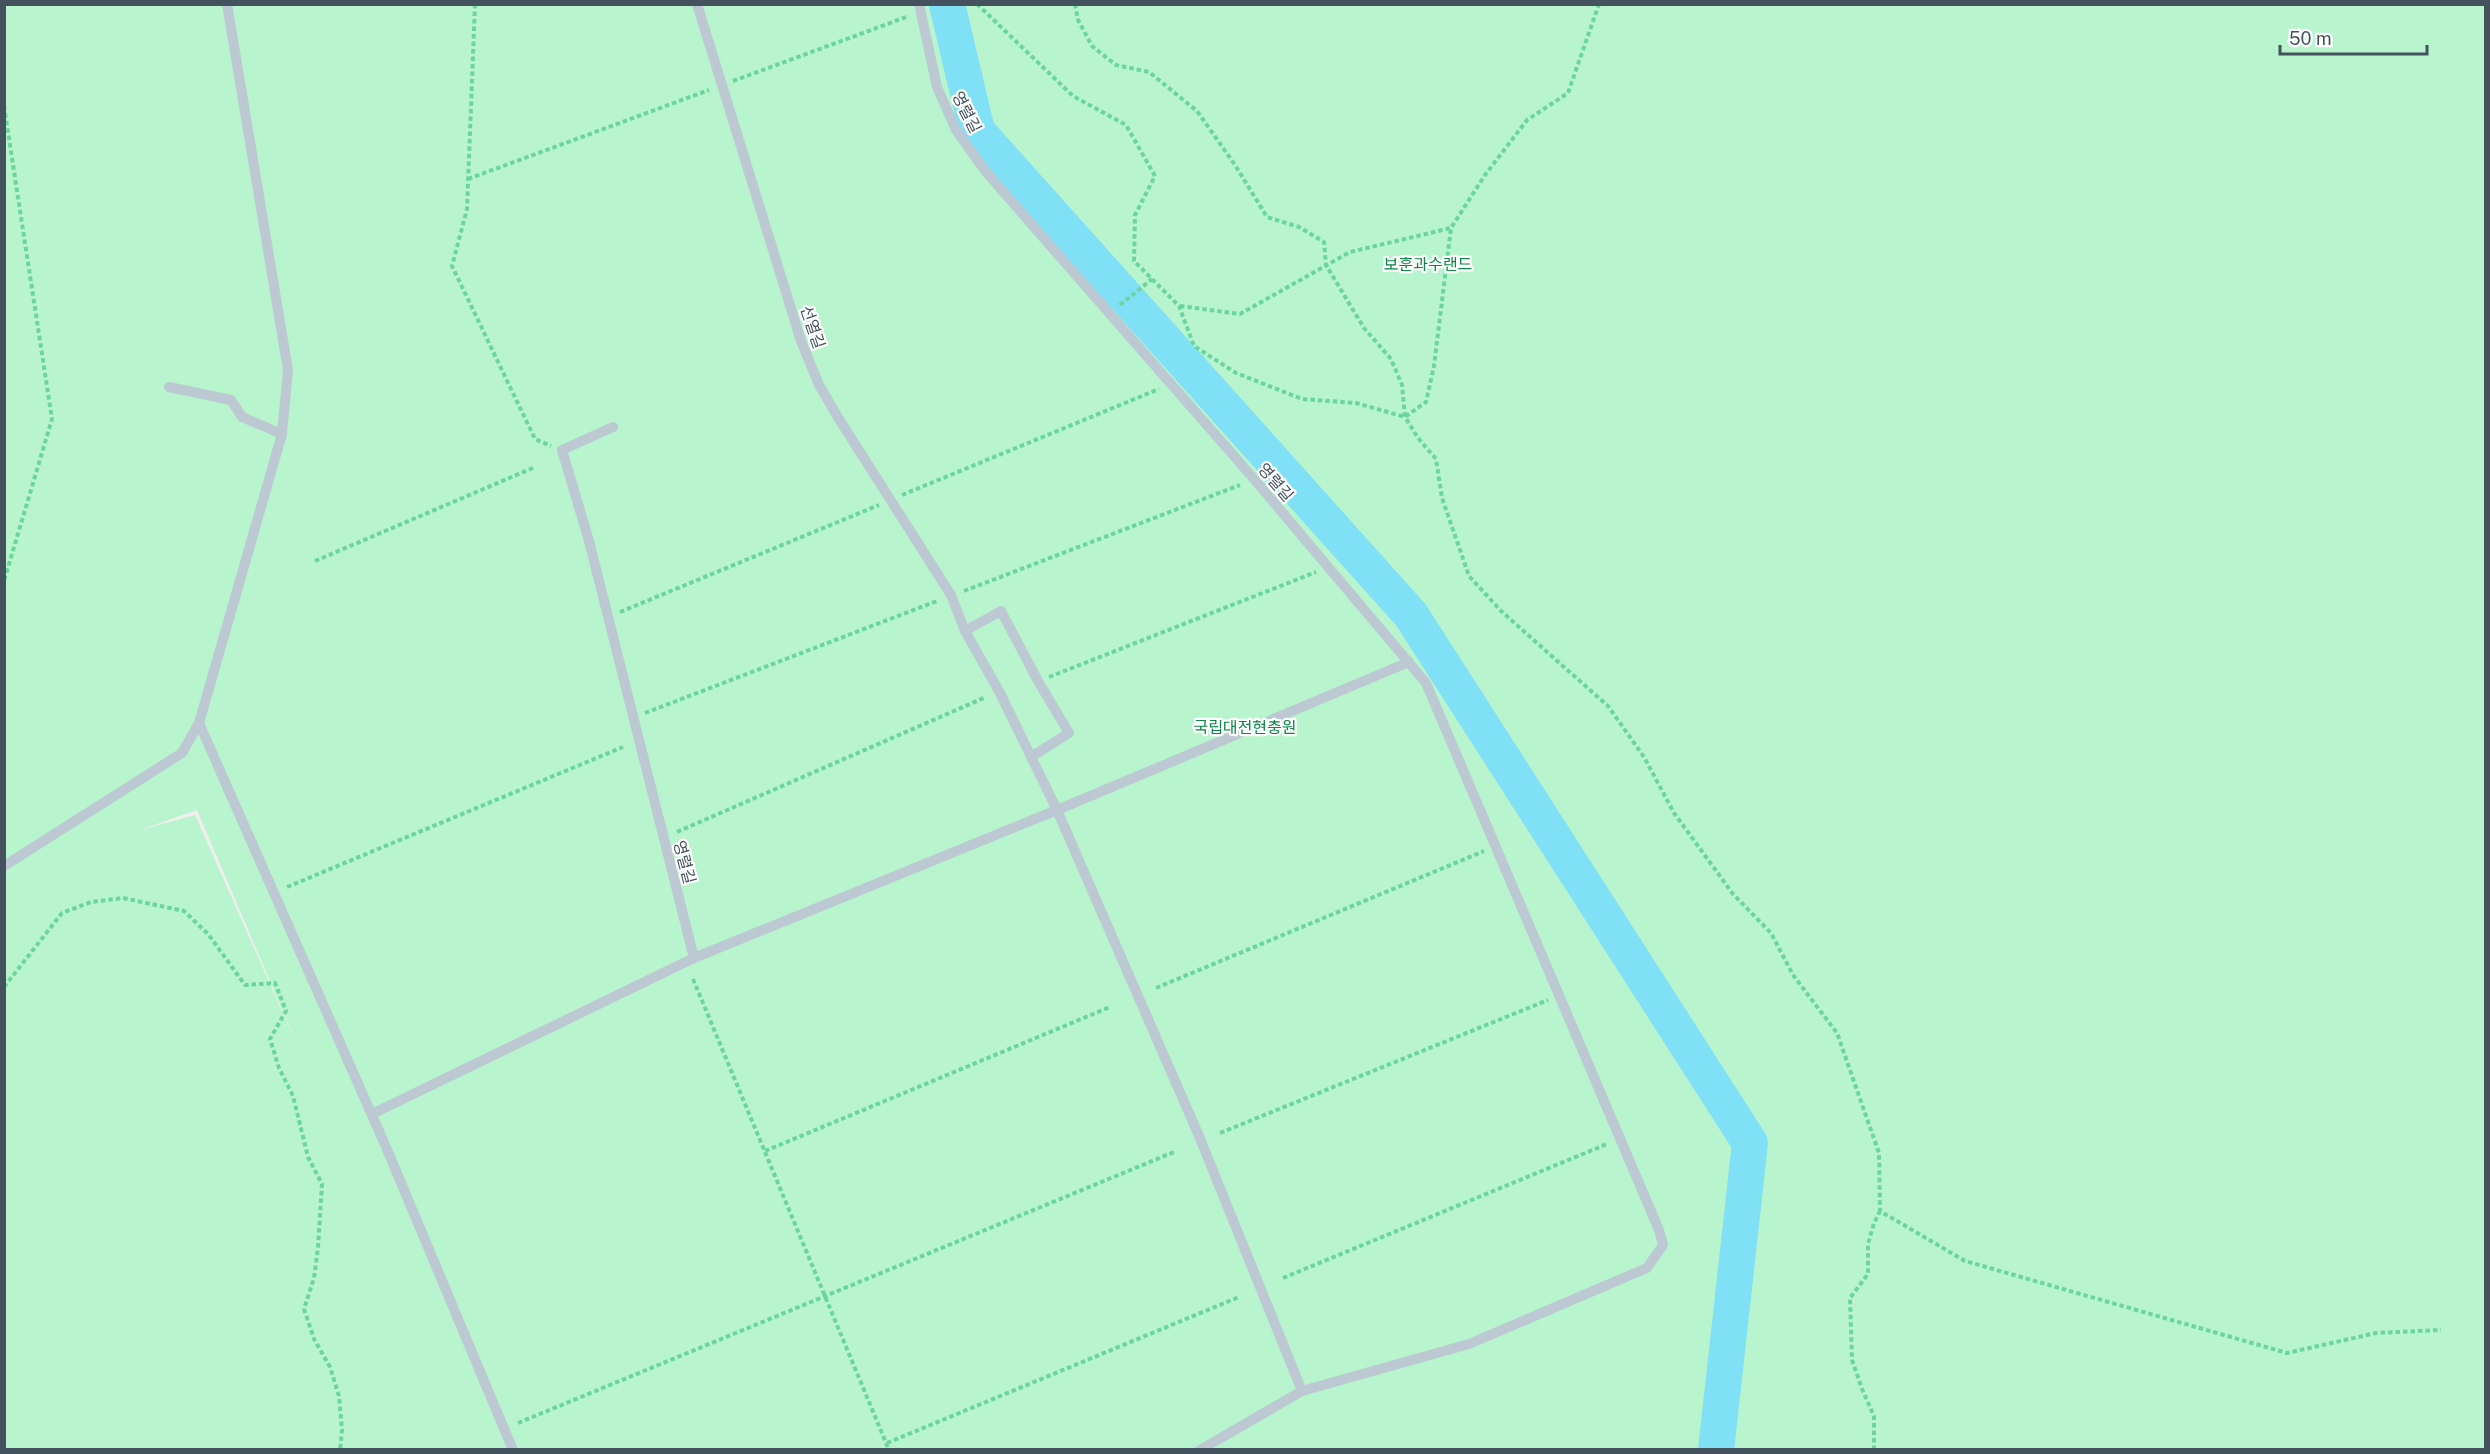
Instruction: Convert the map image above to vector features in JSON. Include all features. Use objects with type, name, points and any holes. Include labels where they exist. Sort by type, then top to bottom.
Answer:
[{"type":"lane","points":[[4,866],[182,753],[199,723],[282,434],[288,370],[227,4]]},
{"type":"lane","name":"선열길","points":[[697,4],[720,86],[801,341],[819,385],[951,596],[965,630]]},
{"type":"lane","name":"영렬길","points":[[920,8],[937,87],[956,130],[986,172],[1329,567],[1426,683],[1659,1230],[1663,1245],[1647,1268],[1468,1344],[1302,1391]]},
{"type":"lane","points":[[170,387],[231,400],[242,417],[282,434]]},
{"type":"lane","points":[[562,450],[613,427]]},
{"type":"lane","name":"영렬길","points":[[562,450],[589,541],[694,958]]},
{"type":"lane","points":[[1031,758],[1069,733],[1001,611],[965,630],[999,691],[1031,758],[1057,810],[1199,1136],[1302,1391],[1200,1449]]},
{"type":"lane","points":[[372,1114],[694,958],[1057,810],[1409,662]]},
{"type":"lane","points":[[199,723],[372,1114],[513,1449]]},
{"type":"path","points":[[475,4],[467,209],[452,266],[535,439],[562,450]]},
{"type":"path","points":[[977,4],[1073,96],[1126,125],[1155,176],[1135,215],[1134,261],[1179,306],[1194,346],[1236,373],[1302,399],[1356,403],[1405,417]]},
{"type":"path","points":[[1075,4],[1078,20],[1092,46],[1116,65],[1149,72],[1197,111],[1235,165],[1267,217],[1299,227],[1324,242],[1326,266],[1364,328],[1391,359],[1402,385],[1405,417],[1418,438],[1436,459],[1442,498],[1469,576],[1501,610],[1608,706],[1644,757],[1674,813],[1733,894],[1771,933],[1793,975],[1837,1034],[1879,1153],[1880,1211],[1868,1244],[1868,1274],[1850,1298],[1852,1360],[1874,1416],[1874,1449]]},
{"type":"path","points":[[1405,417],[1426,402],[1434,366],[1451,228],[1485,175],[1527,120],[1568,93],[1599,4]]},
{"type":"path","points":[[468,179],[720,86],[920,8]]},
{"type":"path","points":[[4,106],[52,419],[4,582]]},
{"type":"path","points":[[1179,306],[1240,314],[1350,252],[1451,228]]},
{"type":"path","points":[[1121,304],[1152,279]]},
{"type":"path","points":[[315,561],[535,467]]},
{"type":"path","points":[[1038,681],[1329,567]]},
{"type":"path","points":[[663,838],[999,691]]},
{"type":"path","points":[[287,887],[623,747]]},
{"type":"path","points":[[1156,988],[1496,846]]},
{"type":"path","points":[[4,987],[62,913],[91,902],[123,898],[184,911],[208,934],[245,985],[275,983],[286,1011],[270,1039],[279,1068],[294,1096],[308,1157],[322,1184],[314,1278],[304,1309],[314,1339],[330,1367],[339,1396],[342,1430],[339,1449]]},
{"type":"path","points":[[693,979],[890,1449]]},
{"type":"path","points":[[1220,1133],[1560,995]]},
{"type":"path","points":[[765,1151],[1110,1007]]},
{"type":"path","points":[[1283,1278],[1621,1138]]},
{"type":"path","points":[[509,1426],[1174,1152]]},
{"type":"path","points":[[1880,1211],[1965,1262],[2287,1353],[2376,1333],[2441,1330]]},
{"type":"path","points":[[887,1443],[1239,1297]]},
{"type":"green space","name":"국립대전현충원","points":[[5,5],[2485,5],[2485,1449],[5,1450]],"holes":[[[197,810],[302,1056],[195,815],[137,831]]]},
{"type":"waterway","points":[[947,4],[977,131],[1411,615],[1750,1143],[1716,1450]]},
{"type":"park label","name":"보훈과수랜드","points":[[1428,264]]}]
